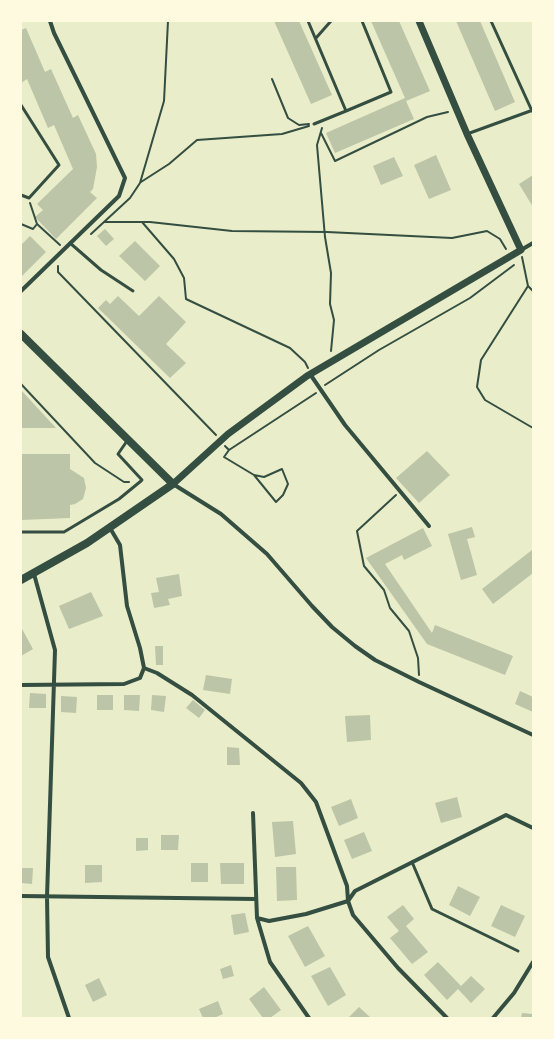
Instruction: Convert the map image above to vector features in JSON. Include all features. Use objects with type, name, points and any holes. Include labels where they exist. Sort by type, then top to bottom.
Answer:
[{"type":"main road","points":[[21,334],[173,484],[110,528],[34,574],[21,580]]},
{"type":"street","points":[[21,291],[119,196],[125,178],[54,33],[50,21]]},
{"type":"street","points":[[418,21],[467,134],[521,250]]},
{"type":"street","points":[[533,243],[310,374],[221,441],[173,484],[221,514],[267,554],[322,616],[355,646],[375,660],[533,735]]},
{"type":"street","points":[[310,374],[345,426],[429,526]]},
{"type":"street","points":[[21,685],[124,684],[140,678],[144,668],[140,648],[127,606],[120,545],[110,528]]},
{"type":"street","points":[[34,574],[55,650],[47,897],[48,957],[69,1018]]},
{"type":"street","points":[[144,668],[157,673],[192,695],[301,783],[316,802],[347,886],[348,901],[353,915],[398,968],[447,1018]]},
{"type":"street","points":[[253,813],[257,918],[270,962],[309,1018]]},
{"type":"street","points":[[257,918],[269,922],[306,914],[348,901],[355,891],[506,815],[533,828]]},
{"type":"street","points":[[21,896],[256,899]]},
{"type":"street","points":[[493,1018],[514,993],[533,962]]},
{"type":"lane","points":[[308,21],[346,111]]},
{"type":"lane","points":[[316,38],[331,21]]},
{"type":"lane","points":[[314,124],[391,92],[362,21]]},
{"type":"lane","points":[[467,134],[532,110],[491,21]]},
{"type":"lane","points":[[21,104],[59,165],[29,198],[21,195]]},
{"type":"lane","points":[[70,243],[101,270],[133,291]]},
{"type":"lane","points":[[21,532],[64,532],[119,499],[141,481],[142,480],[118,454],[128,440]]},
{"type":"lane","points":[[412,862],[432,909],[518,950]]},
{"type":"path","points":[[168,21],[164,101],[140,183],[169,164],[197,140],[282,134],[314,124]]},
{"type":"path","points":[[272,79],[288,118],[299,125],[314,124]]},
{"type":"path","points":[[320,133],[335,161],[427,117],[450,112]]},
{"type":"path","points":[[323,121],[317,145],[325,232],[331,273],[330,304],[334,320],[331,346],[333,361]]},
{"type":"path","points":[[29,198],[37,224],[64,249]]},
{"type":"path","points":[[105,222],[142,222],[232,231],[325,232],[452,238],[487,231],[500,239],[515,264],[470,298],[379,350],[229,450],[224,457],[254,475],[264,478],[282,469],[288,484],[283,495],[276,502],[265,491],[254,475]]},
{"type":"path","points":[[142,222],[174,259],[184,278],[186,300],[290,348],[306,362],[310,374]]},
{"type":"path","points":[[21,224],[33,229],[37,224]]},
{"type":"path","points":[[521,250],[528,286],[533,291]]},
{"type":"path","points":[[56,267],[58,272],[229,450]]},
{"type":"path","points":[[528,286],[481,360],[477,387],[485,400],[533,428]]},
{"type":"path","points":[[21,384],[95,463],[124,482],[141,481]]},
{"type":"path","points":[[399,492],[358,530],[364,566],[384,590],[390,608],[409,631],[418,658],[419,682]]},
{"type":"building","points":[[274,21],[299,21],[332,95],[311,104]]},
{"type":"building","points":[[371,21],[399,21],[430,91],[406,101],[414,119],[335,153],[326,133],[405,98]]},
{"type":"building","points":[[456,21],[480,21],[515,102],[495,111]]},
{"type":"building","points":[[26,28],[45,72],[51,69],[73,118],[78,115],[96,154],[97,167],[93,189],[90,192],[97,198],[56,239],[35,217],[43,210],[37,204],[73,169],[54,125],[48,128],[27,79],[21,83],[21,30]]},
{"type":"building","points":[[436,155],[451,190],[429,199],[414,165]]},
{"type":"building","points":[[394,157],[403,176],[381,185],[373,166]]},
{"type":"building","points":[[533,175],[533,207],[519,184]]},
{"type":"building","points":[[105,229],[114,239],[106,246],[97,236]]},
{"type":"building","points":[[30,236],[46,252],[21,277],[21,245]]},
{"type":"building","points":[[135,241],[160,266],[145,281],[119,256]]},
{"type":"building","points":[[118,296],[139,316],[159,296],[186,322],[166,344],[186,363],[170,378],[98,308],[106,300],[110,304]]},
{"type":"building","points":[[21,390],[56,428],[21,428]]},
{"type":"building","points":[[427,451],[450,475],[419,503],[396,478]]},
{"type":"building","points":[[21,454],[70,454],[70,469],[84,478],[86,488],[83,499],[70,505],[70,518],[21,520]]},
{"type":"building","points":[[472,527],[475,537],[467,539],[477,575],[461,580],[448,534]]},
{"type":"building","points":[[423,528],[432,546],[404,560],[402,555],[385,564],[432,633],[435,625],[513,656],[505,675],[427,644],[366,558]]},
{"type":"building","points":[[532,550],[533,573],[493,604],[482,589]]},
{"type":"building","points":[[179,574],[182,596],[168,599],[170,605],[154,608],[151,593],[159,592],[156,578]]},
{"type":"building","points":[[91,592],[103,616],[69,629],[59,606]]},
{"type":"building","points":[[21,627],[33,649],[21,656]]},
{"type":"building","points":[[155,646],[163,646],[163,665],[156,665]]},
{"type":"building","points":[[206,675],[232,679],[230,694],[203,690]]},
{"type":"building","points":[[520,691],[533,697],[533,712],[515,704]]},
{"type":"building","points":[[30,693],[46,694],[46,708],[29,708]]},
{"type":"building","points":[[97,695],[113,695],[113,710],[97,710]]},
{"type":"building","points":[[124,695],[140,695],[139,711],[124,710]]},
{"type":"building","points":[[152,695],[166,696],[164,712],[151,710]]},
{"type":"building","points":[[61,696],[77,697],[76,713],[61,712]]},
{"type":"building","points":[[193,700],[205,710],[199,718],[186,708]]},
{"type":"building","points":[[370,715],[371,740],[347,742],[345,716]]},
{"type":"building","points":[[227,747],[239,748],[240,765],[227,765]]},
{"type":"building","points":[[457,797],[462,817],[441,823],[435,803]]},
{"type":"building","points":[[351,799],[358,818],[339,826],[331,807]]},
{"type":"building","points":[[293,821],[296,854],[275,857],[272,822]]},
{"type":"building","points":[[364,832],[372,851],[352,859],[344,840]]},
{"type":"building","points":[[161,835],[179,835],[178,850],[161,850]]},
{"type":"building","points":[[136,838],[148,838],[148,850],[136,851]]},
{"type":"building","points":[[191,863],[208,863],[208,882],[191,882]]},
{"type":"building","points":[[220,863],[244,863],[244,884],[221,884]]},
{"type":"building","points":[[85,865],[102,865],[102,882],[85,883]]},
{"type":"building","points":[[276,867],[296,867],[297,900],[277,901]]},
{"type":"building","points":[[21,868],[33,868],[32,884],[21,883]]},
{"type":"building","points":[[458,886],[480,897],[470,916],[449,905]]},
{"type":"building","points":[[403,905],[414,919],[406,926],[428,952],[412,964],[390,938],[399,931],[387,917]]},
{"type":"building","points":[[501,905],[525,916],[515,937],[491,926]]},
{"type":"building","points":[[245,913],[249,932],[234,935],[231,915]]},
{"type":"building","points":[[308,926],[325,956],[305,967],[288,936]]},
{"type":"building","points":[[438,962],[461,986],[471,976],[485,989],[471,1003],[458,989],[447,1000],[424,975]]},
{"type":"building","points":[[231,965],[234,976],[223,979],[220,969]]},
{"type":"building","points":[[330,967],[346,995],[328,1006],[311,976]]},
{"type":"building","points":[[99,978],[107,995],[93,1002],[85,985]]},
{"type":"building","points":[[264,987],[281,1010],[270,1018],[263,1018],[249,999]]},
{"type":"building","points":[[218,1001],[223,1014],[214,1018],[203,1018],[199,1009]]},
{"type":"building","points":[[359,1007],[371,1018],[348,1018]]},
{"type":"building","points":[[522,1013],[533,1014],[533,1018],[521,1018]]}]
